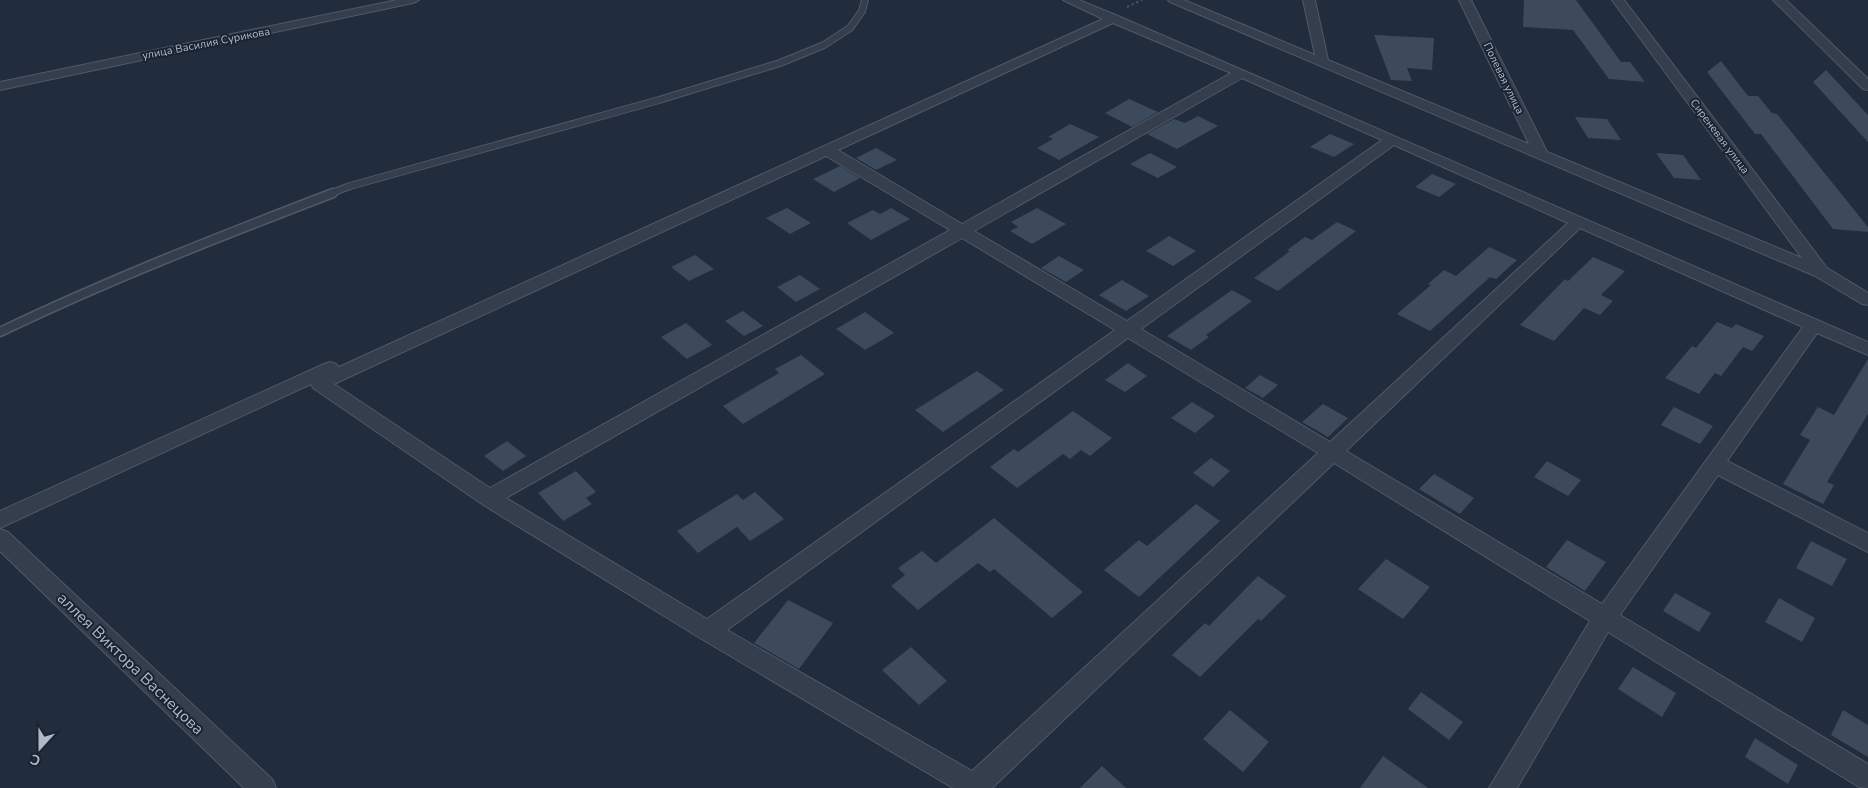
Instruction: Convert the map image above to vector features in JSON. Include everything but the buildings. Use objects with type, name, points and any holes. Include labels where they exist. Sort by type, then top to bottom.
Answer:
[{"type":"street","name":"улица Василия Сурикова","points":[[0,86],[413,0]]},
{"type":"street","points":[[1069,0],[1241,73],[1868,349]]},
{"type":"street","points":[[1174,0],[1821,272],[1868,300]]},
{"type":"street","points":[[1309,0],[1324,64]]},
{"type":"street","name":"Полевая улица","points":[[1465,0],[1542,156]]},
{"type":"street","name":"Сиреневая улица","points":[[1618,0],[1821,272]]},
{"type":"street","points":[[1779,0],[1868,86]]},
{"type":"street","points":[[1108,16],[827,150],[320,383],[489,498],[708,631],[976,787],[1578,222]]},
{"type":"street","points":[[0,520],[1108,16]]},
{"type":"street","points":[[489,498],[961,229],[1241,73]]},
{"type":"street","points":[[708,631],[1392,140]]},
{"type":"street","points":[[827,150],[1332,452],[1868,778]]},
{"type":"street","points":[[1502,788],[1604,619],[1814,325]]},
{"type":"street","points":[[1715,464],[1868,543]]},
{"type":"street","name":"аллея Виктора Васнецова","points":[[0,538],[263,788]]},
{"type":"lane","points":[[0,332],[54,306],[216,238],[350,186],[650,102],[780,63],[824,45],[850,28],[862,11],[865,0]]}]
